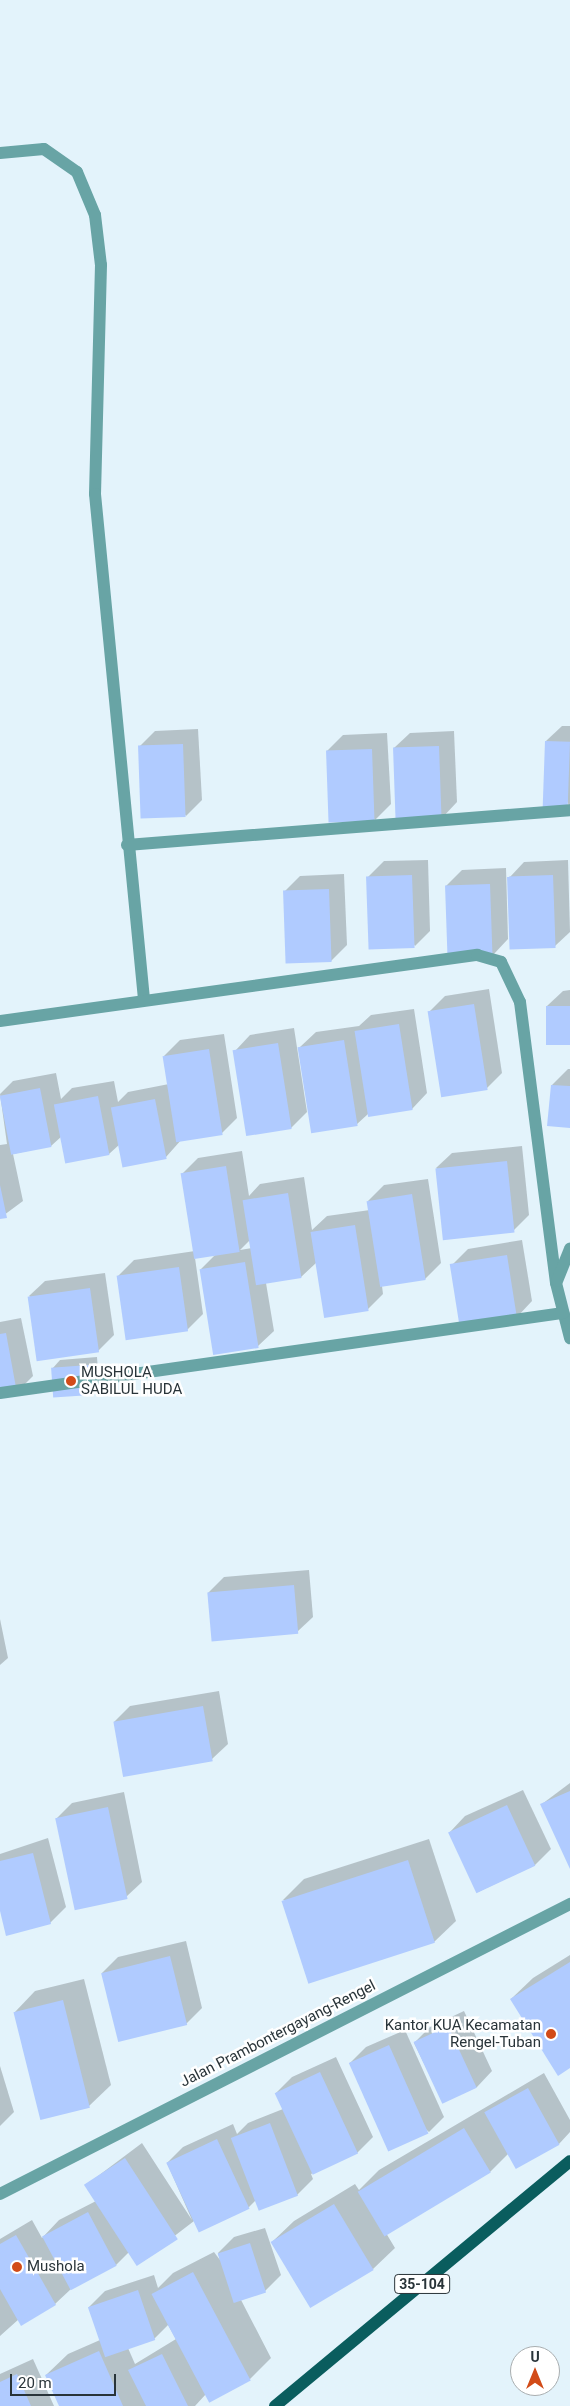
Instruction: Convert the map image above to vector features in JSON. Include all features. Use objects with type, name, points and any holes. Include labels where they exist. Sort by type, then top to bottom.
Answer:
[{"type":"main road","name":"35-104","points":[[275,2406],[570,2161]]},
{"type":"street","points":[[0,153],[44,149],[77,172],[95,215],[101,265],[95,494],[126,845],[144,999]]},
{"type":"street","points":[[126,845],[570,810]]},
{"type":"street","points":[[0,1021],[144,999],[477,955],[501,962],[520,1002],[556,1283],[570,1338]]},
{"type":"street","points":[[556,1283],[570,1249]]},
{"type":"street","points":[[0,1392],[563,1313]]},
{"type":"street","name":"Jalan Prambontergayang-Rengel","points":[[0,2194],[570,1904]]},
{"type":"building","points":[[545,741],[570,742],[568,811],[543,810]]},
{"type":"building","points":[[183,744],[186,817],[141,819],[138,746]]},
{"type":"building","points":[[439,746],[442,819],[396,821],[393,748]]},
{"type":"building","points":[[372,749],[375,821],[329,823],[326,751]]},
{"type":"building","points":[[412,875],[415,948],[369,950],[366,877]]},
{"type":"building","points":[[553,875],[556,948],[510,950],[507,877]]},
{"type":"building","points":[[490,884],[493,956],[448,958],[445,886]]},
{"type":"building","points":[[329,889],[332,962],[286,964],[283,891]]},
{"type":"building","points":[[474,1004],[488,1090],[441,1097],[428,1011]]},
{"type":"building","points":[[546,1006],[570,1006],[570,1045],[546,1045]]},
{"type":"building","points":[[399,1024],[413,1110],[368,1117],[355,1031]]},
{"type":"building","points":[[344,1040],[358,1126],[311,1133],[298,1047]]},
{"type":"building","points":[[278,1043],[292,1129],[246,1136],[233,1050]]},
{"type":"building","points":[[209,1049],[223,1135],[176,1142],[163,1056]]},
{"type":"building","points":[[551,1085],[570,1086],[570,1128],[547,1126]]},
{"type":"building","points":[[40,1088],[51,1147],[11,1155],[0,1096]]},
{"type":"building","points":[[98,1096],[109,1155],[65,1163],[54,1105]]},
{"type":"building","points":[[155,1099],[167,1159],[122,1167],[111,1108]]},
{"type":"building","points":[[507,1161],[515,1233],[443,1240],[435,1169]]},
{"type":"building","points":[[226,1166],[240,1252],[194,1259],[181,1173]]},
{"type":"building","points":[[0,1185],[7,1218],[0,1219]]},
{"type":"building","points":[[288,1193],[301,1278],[256,1285],[243,1200]]},
{"type":"building","points":[[412,1194],[426,1280],[380,1287],[367,1201]]},
{"type":"building","points":[[355,1225],[369,1311],[324,1318],[311,1232]]},
{"type":"building","points":[[507,1255],[517,1318],[460,1327],[450,1264]]},
{"type":"building","points":[[245,1262],[259,1348],[213,1355],[200,1269]]},
{"type":"building","points":[[179,1267],[188,1331],[126,1340],[117,1276]]},
{"type":"building","points":[[90,1288],[99,1352],[37,1361],[28,1297]]},
{"type":"building","points":[[6,1333],[17,1393],[0,1396],[0,1334]]},
{"type":"building","name":"MUSHOLA SABILUL HUDA","points":[[89,1365],[91,1395],[53,1398],[51,1368]]},
{"type":"building","points":[[294,1585],[298,1634],[212,1641],[207,1593]]},
{"type":"building","points":[[203,1706],[213,1761],[123,1777],[113,1722]]},
{"type":"building","points":[[570,1791],[570,1869],[540,1804]]},
{"type":"building","points":[[507,1805],[535,1866],[476,1893],[448,1832]]},
{"type":"building","points":[[108,1807],[128,1899],[75,1910],[55,1818]]},
{"type":"building","points":[[33,1853],[51,1924],[6,1936],[0,1911],[0,1861]]},
{"type":"building","points":[[408,1860],[435,1943],[308,1984],[282,1901]]},
{"type":"building","points":[[170,1956],[187,2025],[118,2042],[101,1973]]},
{"type":"building","name":"Kantor KUA Kecamatan Rengel-Tuban","points":[[570,1962],[570,2068],[558,2076],[510,1999]]},
{"type":"building","points":[[63,2000],[90,2108],[40,2120],[14,2012]]},
{"type":"building","points":[[448,2026],[477,2088],[442,2104],[414,2042]]},
{"type":"building","points":[[389,2045],[428,2134],[388,2152],[349,2063]]},
{"type":"building","points":[[320,2072],[358,2154],[313,2175],[275,2093]]},
{"type":"building","points":[[528,2088],[560,2145],[516,2169],[484,2112]]},
{"type":"building","points":[[270,2123],[298,2196],[259,2211],[231,2138]]},
{"type":"building","points":[[464,2128],[491,2173],[384,2236],[358,2192]]},
{"type":"building","points":[[217,2139],[250,2209],[199,2232],[166,2163]]},
{"type":"building","points":[[125,2158],[178,2239],[137,2266],[84,2185]]},
{"type":"building","points":[[334,2204],[374,2270],[310,2308],[271,2242]]},
{"type":"building","points":[[88,2212],[117,2266],[71,2290],[42,2236]]},
{"type":"building","name":"Mushola","points":[[16,2235],[56,2305],[21,2326],[0,2289],[0,2244]]},
{"type":"building","points":[[250,2243],[266,2292],[234,2303],[218,2254]]},
{"type":"building","points":[[193,2272],[251,2381],[209,2403],[152,2294]]},
{"type":"building","points":[[138,2290],[155,2340],[105,2357],[88,2307]]},
{"type":"building","points":[[99,2351],[123,2406],[59,2406],[45,2375]]},
{"type":"building","points":[[162,2354],[188,2406],[146,2406],[128,2370]]},
{"type":"building","points":[[17,2374],[31,2406],[0,2406],[0,2382]]},
{"type":"place","name":"MUSHOLA SABILUL HUDA","points":[[71,1381]]},
{"type":"place","name":"Kantor KUA Kecamatan Rengel-Tuban","points":[[551,2034]]},
{"type":"place","name":"Mushola","points":[[17,2267]]}]
